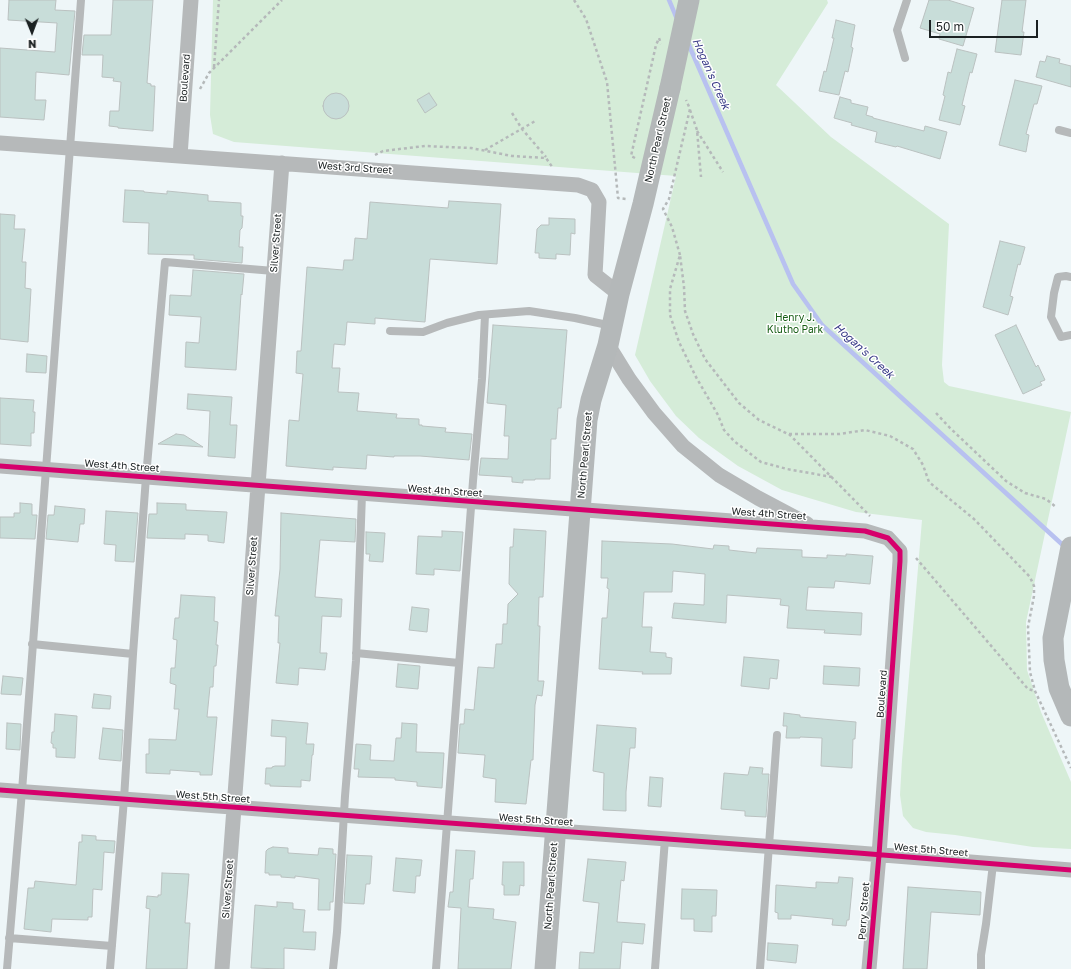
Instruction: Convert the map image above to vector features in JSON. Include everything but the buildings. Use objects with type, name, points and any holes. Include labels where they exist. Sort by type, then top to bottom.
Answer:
[{"type":"street","name":"Boulevard","points":[[180,156],[191,0]]},
{"type":"street","name":"North Pearl Street","points":[[545,969],[587,420],[643,204],[690,0]]},
{"type":"street","name":"West 3rd Street","points":[[0,143],[578,185],[592,190],[599,202],[595,275],[619,294]]},
{"type":"street","name":"Silver Street","points":[[222,969],[282,163]]},
{"type":"street","points":[[610,336],[629,379],[654,413],[683,446],[719,475],[758,498],[813,527]]},
{"type":"street","name":"West 4th Street","points":[[0,466],[865,531],[888,538]]},
{"type":"street","name":"Boulevard","points":[[879,855],[900,561],[900,551],[888,538]]},
{"type":"street","points":[[1071,547],[1053,638],[1054,660],[1060,688],[1071,716]]},
{"type":"street","name":"West 5th Street","points":[[0,790],[770,846],[1071,870]]},
{"type":"street","name":"Perry Street","points":[[869,969],[879,855]]},
{"type":"lane","points":[[7,969],[22,791],[81,0]]},
{"type":"lane","points":[[905,58],[897,30],[907,0]]},
{"type":"lane","points":[[1059,130],[1071,133]]},
{"type":"lane","points":[[110,969],[124,799],[146,477],[165,262],[274,271]]},
{"type":"lane","points":[[1071,277],[1058,277],[1051,317],[1061,337],[1071,336]]},
{"type":"lane","points":[[390,332],[423,332],[447,323],[485,315],[529,311],[575,318],[610,336]]},
{"type":"lane","points":[[436,969],[482,379],[485,315]]},
{"type":"lane","points":[[333,969],[337,932],[343,816],[356,654],[362,494]]},
{"type":"lane","points":[[32,644],[133,654]]},
{"type":"lane","points":[[356,654],[459,663]]},
{"type":"lane","points":[[760,969],[777,735]]},
{"type":"lane","points":[[655,969],[664,839]]},
{"type":"lane","points":[[981,969],[981,955],[986,924],[992,864]]},
{"type":"lane","points":[[10,938],[112,946]]},
{"type":"path","points":[[214,68],[219,0]]},
{"type":"path","points":[[200,90],[209,73],[282,0]]},
{"type":"path","points":[[574,0],[586,19],[607,82],[618,198],[626,199]]},
{"type":"path","points":[[690,109],[697,130],[723,172]]},
{"type":"path","points":[[512,113],[522,129],[553,168]]},
{"type":"path","points":[[484,150],[537,120]]},
{"type":"path","points":[[697,130],[701,177]]},
{"type":"path","points":[[375,155],[383,151],[425,146],[471,148],[512,156],[546,158]]},
{"type":"path","points":[[663,209],[672,227],[680,255],[685,311],[692,334],[705,359],[739,403],[759,420],[788,434],[870,516]]},
{"type":"path","points":[[680,255],[670,288],[670,315],[679,342],[696,377],[718,415],[724,430],[734,441],[761,462],[787,469],[832,477]]},
{"type":"path","points":[[936,413],[1006,481],[1025,493],[1046,499],[1056,507]]},
{"type":"path","points":[[788,434],[840,434],[865,430],[890,436],[913,449],[929,482],[974,519],[1030,577],[1034,586],[1034,596],[1028,627],[1030,672],[1035,691],[1071,768]]},
{"type":"path","points":[[916,558],[1028,689],[1035,691]]},
{"type":"green space","name":"Henry J. Klutho Park","points":[[213,0],[827,0],[828,3],[776,85],[831,137],[949,224],[942,365],[944,382],[949,386],[1071,412],[1026,622],[1027,670],[1041,712],[1071,782],[1071,849],[1033,847],[926,832],[913,828],[903,816],[900,795],[902,760],[922,520],[856,512],[782,490],[738,466],[699,438],[676,416],[650,381],[635,355],[676,176],[234,142],[213,134],[210,115]]},
{"type":"waterway","name":"Hogan's Creek","points":[[669,0],[677,19]]},
{"type":"waterway","name":"Hogan's Creek","points":[[688,43],[793,284],[822,325],[1065,547]]},
{"type":"cycle path","points":[[0,466],[865,531],[888,538],[900,551],[900,561],[879,855],[869,969]]},
{"type":"cycle path","points":[[0,790],[1071,870]]}]
